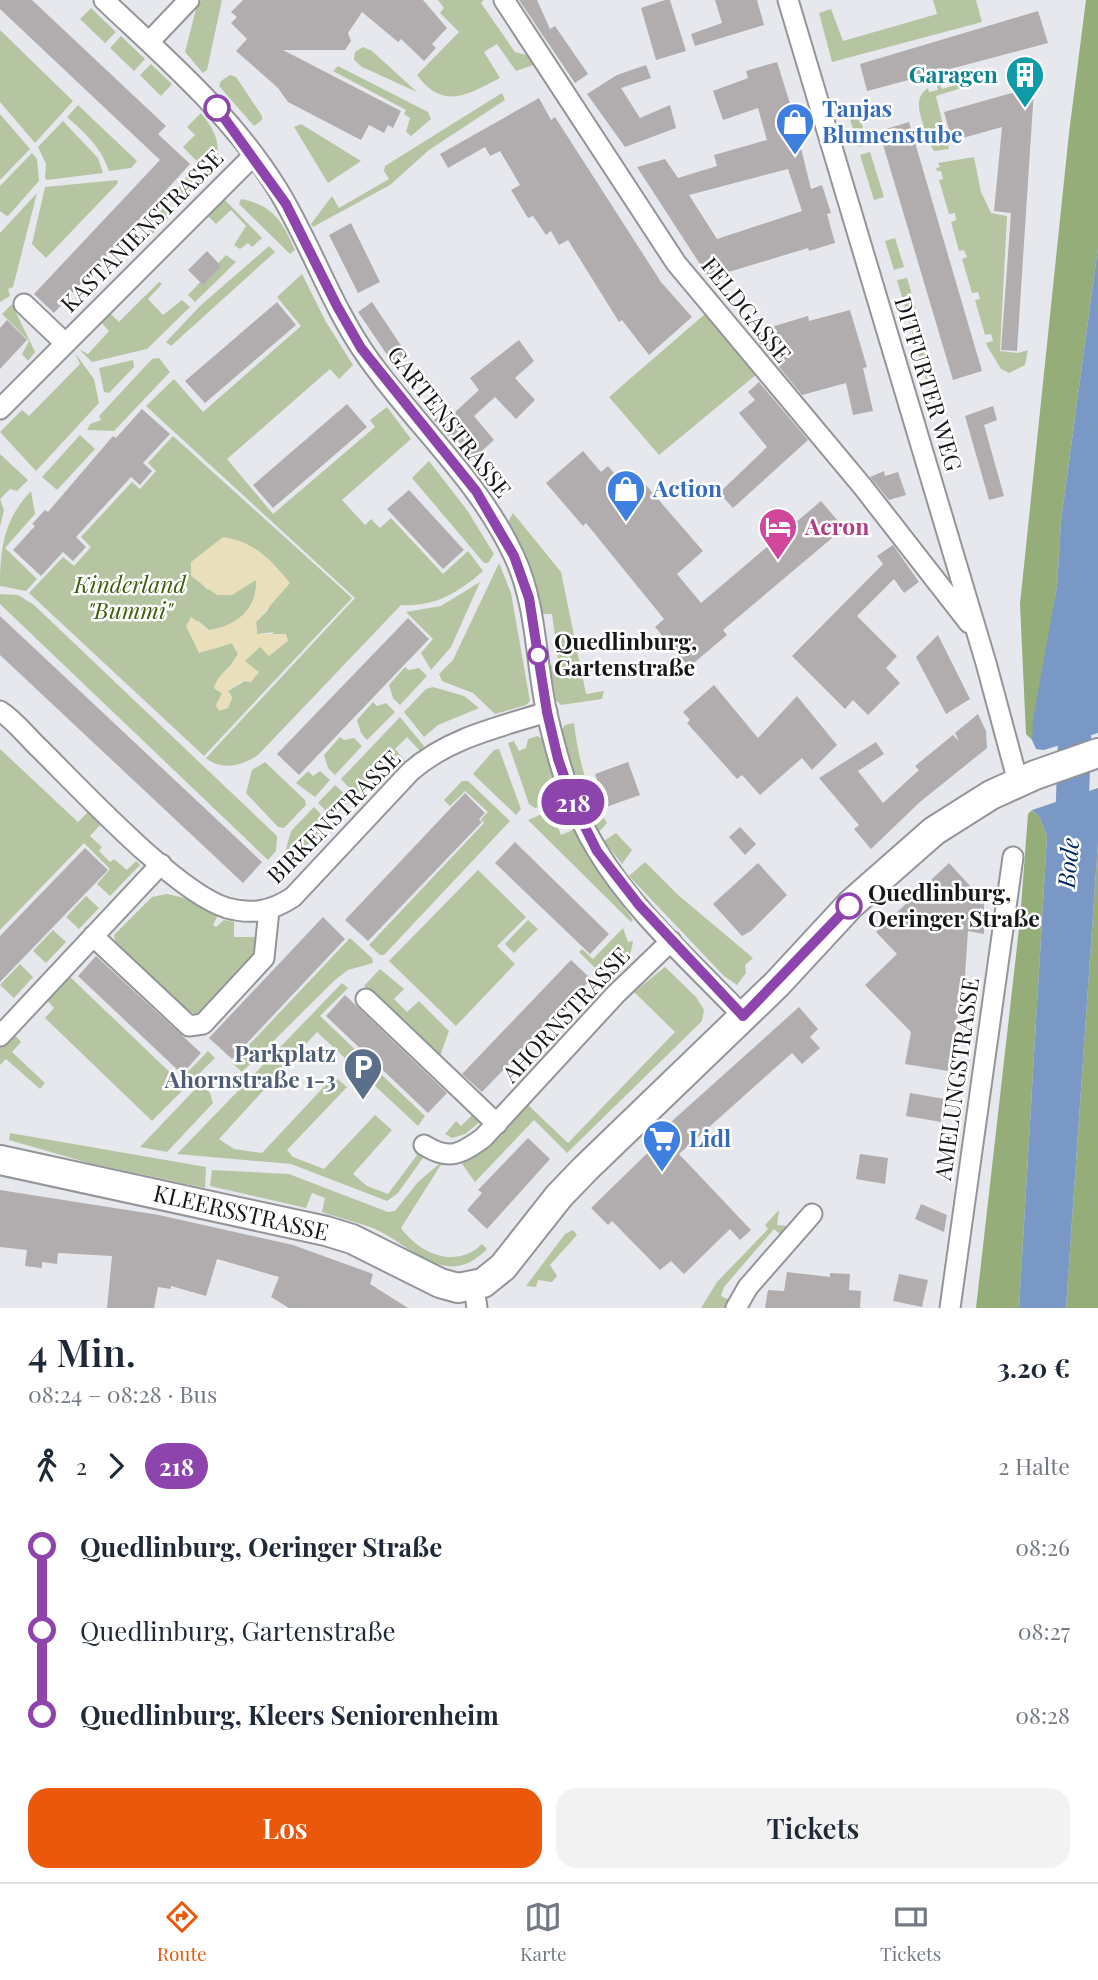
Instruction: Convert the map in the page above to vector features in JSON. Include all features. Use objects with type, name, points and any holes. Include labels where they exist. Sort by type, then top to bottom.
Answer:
[{"type":"main road","points":[[475,1297],[576,1178],[743,1016],[851,904],[923,840],[968,807],[1026,778],[1098,753]]},
{"type":"main road","name":"KLEERSSTRASSE","points":[[0,1160],[326,1231],[381,1252],[440,1283],[475,1297]]},
{"type":"street","name":"GARTENSTRASSE","points":[[104,0],[209,99],[254,155],[286,204],[341,314],[365,355],[476,491],[498,524],[526,587],[547,712],[566,783],[597,851],[630,895],[743,1016]]},
{"type":"street","points":[[149,42],[189,0]]},
{"type":"street","name":"FELDGASSE","points":[[504,0],[676,263],[863,487],[976,633]]},
{"type":"street","name":"DITFURTER WEG","points":[[788,0],[976,633],[1026,778]]},
{"type":"street","name":"KASTANIENSTRASSE","points":[[0,409],[254,155]]},
{"type":"street","name":"KASTANIENSTRASSE","points":[[24,304],[65,343]]},
{"type":"street","name":"BIRKENSTRASSE","points":[[0,711],[161,864],[194,891],[226,908],[246,912],[269,910],[293,897],[423,761],[463,739],[547,712]]},
{"type":"street","name":"AMELUNGSTRASSE","points":[[950,1308],[1013,857]]},
{"type":"street","points":[[0,1036],[161,864]]},
{"type":"street","points":[[93,936],[189,1026],[203,1024],[264,958],[269,910]]},
{"type":"street","name":"AHORNSTRASSE","points":[[424,1145],[444,1155],[461,1154],[497,1124],[616,994],[671,941]]},
{"type":"street","points":[[366,999],[497,1124]]},
{"type":"street","points":[[736,1308],[748,1287],[813,1214]]},
{"type":"green space","points":[[202,0],[222,0],[207,70],[203,73],[185,52],[197,5]]},
{"type":"green space","points":[[438,0],[484,0],[481,3],[515,52],[534,57],[539,63],[516,71],[497,44],[484,52],[500,78],[457,96],[437,93],[417,75],[459,32],[440,13],[444,8]]},
{"type":"green space","points":[[933,0],[976,0],[982,22],[832,62],[819,13],[831,9],[843,41],[937,14]]},
{"type":"green space","points":[[1086,0],[1098,0],[1098,247],[1061,521],[1057,586],[1032,740],[1026,734],[1020,604],[1069,133]]},
{"type":"green space","points":[[91,8],[116,32],[105,43],[80,19]]},
{"type":"green space","points":[[0,30],[73,101],[35,143],[0,102]]},
{"type":"green space","points":[[121,36],[145,59],[134,71],[110,48]]},
{"type":"green space","points":[[363,47],[372,51],[417,92],[362,67],[354,60],[355,52]]},
{"type":"green space","points":[[151,64],[172,84],[161,96],[140,75]]},
{"type":"green space","points":[[338,66],[428,112],[431,119],[411,136],[406,132],[410,118],[404,114],[406,110],[333,71]]},
{"type":"green space","points":[[989,70],[990,79],[936,96],[949,149],[934,151],[927,139],[931,137],[929,130],[925,131],[920,113],[919,102],[923,92],[928,88],[929,92],[938,90],[937,86],[940,85],[942,89],[952,86],[952,81],[977,73],[978,77],[986,76],[985,71]]},
{"type":"green space","points":[[230,75],[236,77],[262,116],[262,120],[254,126],[219,86],[221,81]]},
{"type":"green space","points":[[502,93],[505,100],[429,150],[390,185],[313,227],[311,224],[332,196],[339,208],[389,179],[384,171],[385,166]]},
{"type":"green space","points":[[78,105],[137,161],[131,168],[109,171],[97,148],[67,117]]},
{"type":"green space","points":[[857,109],[868,144],[858,147],[848,112]]},
{"type":"green space","points":[[201,113],[212,128],[217,142],[217,158],[210,175],[183,147],[195,135],[187,127]]},
{"type":"green space","points":[[0,114],[30,149],[0,180]]},
{"type":"green space","points":[[63,121],[98,158],[103,173],[47,180],[45,178],[46,164],[38,147]]},
{"type":"green space","points":[[301,124],[361,161],[328,183],[294,127]]},
{"type":"green space","points":[[870,152],[884,197],[874,200],[860,155]]},
{"type":"green space","points":[[32,153],[37,159],[39,181],[8,216],[5,215],[0,211],[0,186]]},
{"type":"green space","points":[[974,157],[981,192],[991,213],[1007,216],[1000,351],[1018,353],[1028,350],[1025,365],[1009,373],[1001,369],[987,346],[986,343],[993,341],[991,334],[985,335],[975,300],[980,299],[978,292],[972,293],[962,259],[967,257],[964,250],[959,251],[951,222],[956,220],[955,213],[949,214],[939,180],[943,179],[941,171],[936,168],[940,167],[938,163]]},
{"type":"green space","points":[[193,169],[205,182],[185,200],[177,190]]},
{"type":"green space","points":[[117,180],[118,183],[46,258],[32,244],[45,187]]},
{"type":"green space","points":[[37,193],[13,287],[8,289],[10,296],[0,302],[0,233]]},
{"type":"green space","points":[[223,198],[262,238],[252,247],[248,243],[240,249],[234,245],[246,226],[231,210],[216,224],[206,214]]},
{"type":"green space","points":[[241,199],[261,206],[276,216],[295,250],[290,254],[239,204]]},
{"type":"green space","points":[[163,205],[172,214],[152,234],[144,225]]},
{"type":"green space","points":[[895,238],[904,267],[894,270],[885,241]]},
{"type":"green space","points":[[269,246],[275,252],[171,346],[166,342],[200,306]]},
{"type":"green space","points":[[226,255],[236,262],[195,302],[188,295]]},
{"type":"green space","points":[[302,274],[326,322],[353,365],[339,379],[330,369],[227,459],[273,514],[375,427],[370,420],[387,407],[411,439],[342,500],[365,525],[371,519],[380,528],[391,518],[443,574],[468,551],[483,571],[445,597],[425,604],[401,605],[259,754],[240,764],[218,765],[206,758],[355,598],[146,406],[174,379],[203,412],[301,326],[277,297]]},
{"type":"green space","points":[[907,278],[916,308],[906,311],[897,280]]},
{"type":"green space","points":[[159,282],[162,284],[148,299],[163,315],[182,300],[190,307],[147,349],[92,362],[79,349],[88,354],[109,331],[100,321],[109,312],[119,322]]},
{"type":"green space","points":[[12,304],[35,352],[28,361],[22,354],[29,341],[2,314]]},
{"type":"green space","points":[[705,314],[757,374],[659,455],[609,397]]},
{"type":"green space","points":[[919,318],[937,381],[927,384],[909,321]]},
{"type":"green space","points":[[75,353],[94,379],[99,403],[36,471],[0,432],[22,410],[29,416],[80,364]]},
{"type":"green space","points":[[159,358],[170,372],[114,431],[87,430],[90,424],[101,420],[99,416],[152,359]]},
{"type":"green space","points":[[133,360],[134,367],[109,393],[104,392],[99,368]]},
{"type":"green space","points":[[80,435],[95,449],[57,490],[42,477]]},
{"type":"green space","name":"Kinderland \"Bummi\"","points":[[173,436],[352,598],[204,756],[29,593],[63,557],[74,566],[91,547],[81,537],[132,482],[140,489],[156,471],[148,463]],"holes":[[[276,567],[268,610],[256,622],[257,634],[274,632],[244,661],[258,673],[228,691],[232,698],[228,708],[222,693],[215,689],[238,654],[232,643],[213,649],[197,620],[209,630],[236,620],[249,607],[256,590],[256,580],[248,582],[232,595],[207,589],[200,582]]]},
{"type":"green space","points":[[0,454],[28,480],[17,491],[10,489],[0,499]]},
{"type":"green space","points":[[429,461],[467,510],[494,554],[488,563],[484,563],[412,478]]},
{"type":"green space","points":[[31,491],[35,514],[5,548],[37,579],[26,591],[0,586],[0,572],[9,524]]},
{"type":"green space","points":[[0,499],[4,510],[0,527]]},
{"type":"green space","points":[[513,513],[561,572],[586,694],[604,691],[602,699],[561,705],[556,700],[550,665],[559,666],[552,614],[540,614],[533,577],[507,524]]},
{"type":"green space","points":[[499,563],[511,593],[530,701],[526,705],[495,714],[473,693],[442,681],[439,674],[453,660]]},
{"type":"green space","points":[[480,582],[451,647],[431,670],[421,653],[433,639],[406,612],[441,606]]},
{"type":"green space","points":[[0,594],[18,595],[34,605],[277,836],[276,851],[268,860],[0,604]]},
{"type":"green space","points":[[405,667],[409,670],[419,668],[427,676],[400,705],[393,698],[389,685]]},
{"type":"green space","points":[[433,687],[464,696],[479,708],[438,725],[424,737],[404,712],[426,689]]},
{"type":"green space","points":[[373,702],[377,706],[386,703],[395,712],[367,740],[361,733],[357,720]]},
{"type":"green space","points":[[400,717],[424,746],[420,751],[407,737],[395,749],[407,763],[403,767],[393,757],[356,795],[341,779]]},
{"type":"green space","points":[[574,723],[584,775],[607,823],[598,833],[582,802],[561,730],[565,725]]},
{"type":"green space","points":[[538,736],[543,740],[561,794],[559,801],[535,808],[529,804],[508,743],[514,741],[519,751],[526,748],[528,739]]},
{"type":"green space","points":[[340,737],[344,740],[354,738],[362,746],[335,775],[328,768],[324,755]]},
{"type":"green space","points":[[0,749],[78,822],[89,811],[102,823],[90,836],[102,847],[99,851],[110,862],[114,859],[127,870],[136,861],[140,865],[110,896],[97,884],[110,869],[84,843],[0,930]]},
{"type":"green space","points":[[499,749],[521,809],[516,815],[473,774],[494,750]]},
{"type":"green space","points":[[265,762],[305,800],[306,805],[284,828],[278,827],[246,793],[252,770]]},
{"type":"green space","points":[[308,771],[313,776],[320,771],[330,780],[315,797],[296,783]]},
{"type":"green space","points":[[462,781],[468,781],[510,821],[384,955],[380,955],[369,945],[484,823],[481,819],[488,812],[465,791],[450,806],[444,800]]},
{"type":"green space","points":[[335,785],[351,800],[333,818],[318,803]]},
{"type":"green space","points":[[565,804],[566,808],[553,814],[561,835],[575,829],[588,857],[633,920],[631,922],[528,820]]},
{"type":"green space","points":[[314,807],[329,823],[295,857],[286,849],[291,831]]},
{"type":"green space","points":[[1032,810],[1039,816],[1047,836],[1019,1308],[976,1308],[1020,920],[1028,814]]},
{"type":"green space","points":[[616,833],[632,850],[622,864],[604,841]]},
{"type":"green space","points":[[1098,842],[1098,1308],[1066,1308]]},
{"type":"green space","points":[[645,862],[677,894],[753,958],[745,965],[746,973],[737,985],[724,976],[629,876]]},
{"type":"green space","points":[[478,870],[526,917],[497,946],[515,964],[456,1026],[389,961]]},
{"type":"green space","points":[[167,894],[185,898],[218,915],[213,925],[216,927],[224,920],[234,922],[234,937],[256,937],[254,955],[205,1012],[195,1014],[184,1008],[115,941],[114,935],[152,897]]},
{"type":"green space","points":[[86,896],[99,908],[79,929],[66,917]]},
{"type":"green space","points":[[528,920],[538,929],[514,953],[505,944]]},
{"type":"green space","points":[[623,928],[628,942],[633,941],[632,947],[622,970],[609,982],[579,952],[582,949],[593,959]]},
{"type":"green space","points":[[53,930],[66,942],[46,963],[33,951]]},
{"type":"green space","points":[[350,938],[372,958],[373,963],[348,970],[335,980],[242,1072],[232,1063]]},
{"type":"green space","points":[[20,964],[33,977],[14,998],[0,985]]},
{"type":"green space","points":[[665,967],[696,997],[704,1010],[702,1021],[567,1153],[534,1120],[475,1182],[462,1164],[488,1144],[526,1103],[568,1143],[675,1032],[634,992]]},
{"type":"green space","points":[[380,969],[404,989],[394,999],[407,1012],[419,1001],[449,1031],[439,1059],[364,986]]},
{"type":"green space","points":[[68,975],[179,1081],[208,1051],[215,1058],[152,1121],[45,1018],[54,1008],[45,998]]},
{"type":"green space","points":[[342,983],[348,988],[320,1016],[425,1116],[418,1126],[317,1032],[219,1139],[234,1149],[262,1153],[334,1076],[347,1087],[287,1150],[293,1157],[324,1169],[375,1115],[392,1130],[353,1174],[367,1186],[388,1194],[420,1151],[425,1155],[398,1193],[387,1201],[291,1164],[177,1154]]},
{"type":"green space","points":[[13,1033],[21,1042],[12,1052],[45,1083],[40,1089],[6,1059],[0,1065],[0,1047]]},
{"type":"green space","points":[[201,1083],[210,1093],[213,1103],[167,1152],[140,1147]]},
{"type":"green space","points":[[474,1113],[481,1121],[465,1134],[452,1138],[445,1134],[456,1121],[461,1126]]},
{"type":"green space","points":[[10,1133],[206,1167],[205,1188],[89,1163],[9,1140]]},
{"type":"green space","points":[[440,1163],[401,1228],[418,1245],[439,1256],[461,1256],[482,1244],[487,1249],[472,1261],[458,1266],[444,1266],[430,1261],[375,1229],[322,1212],[325,1198],[312,1193],[306,1208],[210,1186],[212,1170],[289,1174],[388,1212],[395,1211],[418,1182]]},
{"type":"green space","points":[[779,1210],[777,1225],[788,1226],[783,1237],[774,1229],[724,1287],[721,1296],[732,1301],[729,1308],[701,1308],[717,1282],[768,1229],[765,1225]]},
{"type":"green space","points":[[573,1230],[577,1235],[550,1265],[557,1276],[552,1282],[538,1280],[536,1287],[526,1286],[565,1234]]},
{"type":"sand","points":[[223,537],[253,547],[276,566],[290,583],[256,622],[257,634],[286,634],[288,641],[269,656],[260,647],[245,661],[259,672],[251,682],[241,681],[228,691],[232,697],[228,708],[219,711],[216,705],[222,693],[214,688],[219,677],[238,654],[232,643],[199,653],[186,626],[191,617],[209,630],[228,625],[243,614],[254,599],[256,580],[232,595],[217,595],[191,576],[191,562]]},
{"type":"water","points":[[1098,247],[1098,733],[1044,750],[1036,749],[1032,740],[1033,720],[1057,586],[1061,521]]},
{"type":"water","points":[[1098,788],[1098,842],[1066,1308],[1019,1308],[1047,836],[1039,816],[1032,810]]},
{"type":"building","points":[[0,0],[32,0],[166,126],[158,134],[190,164],[54,313],[34,294],[160,160],[0,9]]},
{"type":"building","points":[[243,0],[423,0],[447,28],[432,44],[436,48],[424,61],[401,39],[398,42],[362,12],[348,33],[351,41],[345,50],[283,50],[401,111],[393,128],[388,125],[384,133],[369,125],[361,140],[288,102],[278,88],[236,51],[247,39],[231,23],[237,17],[231,12]]},
{"type":"building","points":[[519,0],[537,0],[550,29],[555,26],[588,74],[575,83]]},
{"type":"building","points":[[670,0],[686,51],[656,60],[641,8]]},
{"type":"building","points":[[715,0],[757,0],[764,25],[695,46],[691,34],[722,23]]},
{"type":"building","points":[[1038,11],[1048,43],[867,91],[860,64]]},
{"type":"building","points":[[777,62],[794,116],[784,119],[790,147],[800,144],[811,189],[822,185],[831,213],[827,214],[835,243],[809,251],[808,248],[709,278],[637,167],[665,159],[678,178],[717,166],[714,155],[767,140],[758,108],[723,120],[713,91],[748,78],[746,71]],"holes":[[[788,169],[802,211],[717,239],[689,195]]]},
{"type":"building","points":[[646,65],[651,78],[621,88],[640,118],[670,105],[676,128],[625,147],[587,94],[617,75]]},
{"type":"building","points":[[1020,73],[1035,74],[1017,351],[1001,350],[1011,213],[994,211],[1002,127],[952,141],[944,112],[1019,91]]},
{"type":"building","points":[[539,98],[551,120],[555,117],[661,282],[692,317],[649,355],[622,320],[619,322],[568,240],[559,245],[551,231],[546,235],[533,216],[528,218],[511,190],[520,185],[500,151],[490,156],[485,147],[448,168],[440,154]]},
{"type":"building","points":[[909,122],[982,371],[953,380],[879,131]]},
{"type":"building","points":[[351,223],[380,282],[358,293],[329,235]]},
{"type":"building","points":[[207,251],[221,266],[203,285],[188,270]]},
{"type":"building","points":[[277,302],[296,325],[205,403],[185,381]]},
{"type":"building","points":[[372,302],[408,356],[394,365],[358,312]]},
{"type":"building","points":[[850,310],[867,367],[863,368],[873,411],[853,415],[846,383],[802,395],[751,333],[808,316],[809,321]]},
{"type":"building","points":[[7,320],[27,340],[0,369],[0,328]]},
{"type":"building","points":[[519,340],[534,361],[515,378],[535,400],[516,419],[495,397],[474,416],[494,440],[473,459],[453,435],[450,438],[434,420],[449,407],[454,413],[479,390],[470,378]]},
{"type":"building","points":[[759,382],[808,440],[733,508],[719,493],[767,447],[739,413],[755,400],[748,392]]},
{"type":"building","points":[[347,404],[367,427],[273,508],[253,485]]},
{"type":"building","points":[[993,406],[997,420],[984,425],[1004,496],[989,500],[965,416]]},
{"type":"building","points":[[142,409],[170,434],[143,463],[152,471],[140,485],[131,477],[76,537],[86,547],[73,561],[63,552],[41,576],[13,550],[35,526],[32,524],[45,510],[48,512],[113,436],[116,438]]},
{"type":"building","points":[[583,451],[601,472],[608,466],[621,481],[628,475],[633,480],[638,476],[703,551],[677,574],[701,603],[821,501],[844,528],[723,630],[727,635],[689,667],[655,627],[664,619],[586,523],[583,526],[546,483]]},
{"type":"building","points":[[884,471],[885,476],[898,472],[906,495],[889,500],[870,477]]},
{"type":"building","points":[[409,490],[464,550],[443,569],[387,509]]},
{"type":"building","points":[[893,545],[919,582],[904,593],[894,579],[857,616],[897,656],[886,668],[900,683],[868,715],[853,700],[845,709],[792,656],[883,564],[877,556]]},
{"type":"building","points":[[0,616],[262,862],[243,883],[0,655]]},
{"type":"building","points":[[408,618],[429,639],[299,775],[277,754]]},
{"type":"building","points":[[938,635],[970,699],[946,714],[916,657]]},
{"type":"building","points":[[714,685],[758,738],[797,696],[837,745],[812,770],[802,758],[760,795],[742,775],[737,779],[687,723],[690,720],[683,712]]},
{"type":"building","points":[[978,714],[986,731],[987,748],[920,802],[871,849],[854,829],[859,825],[819,778],[876,742],[884,754],[858,771],[883,803],[919,770],[915,766],[953,735],[959,741],[955,733]]},
{"type":"building","points":[[628,762],[640,795],[606,807],[595,774]]},
{"type":"building","points":[[465,793],[485,813],[479,819],[482,822],[368,941],[345,920]]},
{"type":"building","points":[[740,827],[756,844],[745,855],[729,837]]},
{"type":"building","points":[[515,842],[609,934],[590,954],[495,863]]},
{"type":"building","points":[[85,848],[108,870],[0,982],[0,936]]},
{"type":"building","points":[[758,863],[787,895],[751,931],[742,936],[713,904]]},
{"type":"building","points":[[949,863],[984,901],[984,934],[968,931],[965,976],[948,1071],[905,1064],[911,1032],[865,985],[897,954],[876,932]]},
{"type":"building","points":[[323,917],[345,939],[232,1059],[209,1038]]},
{"type":"building","points":[[96,956],[201,1053],[182,1074],[78,976]]},
{"type":"building","points":[[571,960],[591,979],[482,1092],[462,1074]]},
{"type":"building","points":[[345,995],[447,1093],[428,1113],[326,1016]]},
{"type":"building","name":"Lidl","points":[[799,1007],[818,1029],[810,1037],[820,1048],[802,1064],[792,1053],[679,1154],[751,1230],[740,1240],[730,1229],[684,1274],[671,1261],[660,1270],[612,1221],[608,1225],[591,1208],[666,1135],[662,1130]]},
{"type":"building","points":[[910,1093],[945,1099],[941,1122],[906,1116]]},
{"type":"building","points":[[528,1138],[550,1159],[487,1229],[467,1210],[482,1193],[478,1190]]},
{"type":"building","points":[[860,1154],[888,1158],[885,1184],[856,1179]]},
{"type":"building","points":[[0,1190],[159,1215],[293,1245],[373,1274],[370,1284],[408,1308],[289,1308],[271,1297],[279,1277],[217,1259],[206,1296],[171,1286],[171,1289],[158,1287],[154,1308],[107,1308],[112,1256],[58,1253],[57,1264],[42,1262],[42,1268],[25,1266],[27,1250],[0,1247]]},
{"type":"building","points":[[921,1204],[947,1215],[944,1232],[915,1219]]},
{"type":"building","points":[[787,1272],[830,1277],[830,1273],[850,1274],[849,1290],[861,1291],[860,1308],[765,1308],[768,1290],[784,1291]]},
{"type":"building","points":[[899,1274],[928,1280],[922,1307],[893,1301]]},
{"type":"waterway","name":"Bode","points":[[1071,841],[1076,696]]},
{"type":"bus line","name":"218","points":[[217,108],[265,170],[286,204],[361,348],[476,491],[498,524],[523,576],[529,598],[547,712],[566,783],[597,851],[630,895],[743,1016],[777,984],[849,906]]},
{"type":"place","name":"Garagen","points":[[1025,109]]},
{"type":"place","name":"Tanjas Blumenstube","points":[[795,156]]},
{"type":"place","name":"Action","points":[[626,523]]},
{"type":"place","name":"Acron","points":[[778,561]]},
{"type":"place","name":"Quedlinburg, Gartenstraße","points":[[538,655]]},
{"type":"place","name":"Quedlinburg, Oeringer Straße","points":[[849,906]]},
{"type":"place","name":"Parkplatz Ahornstraße 1-3","points":[[363,1101]]},
{"type":"place","name":"Lidl","points":[[662,1173]]}]
